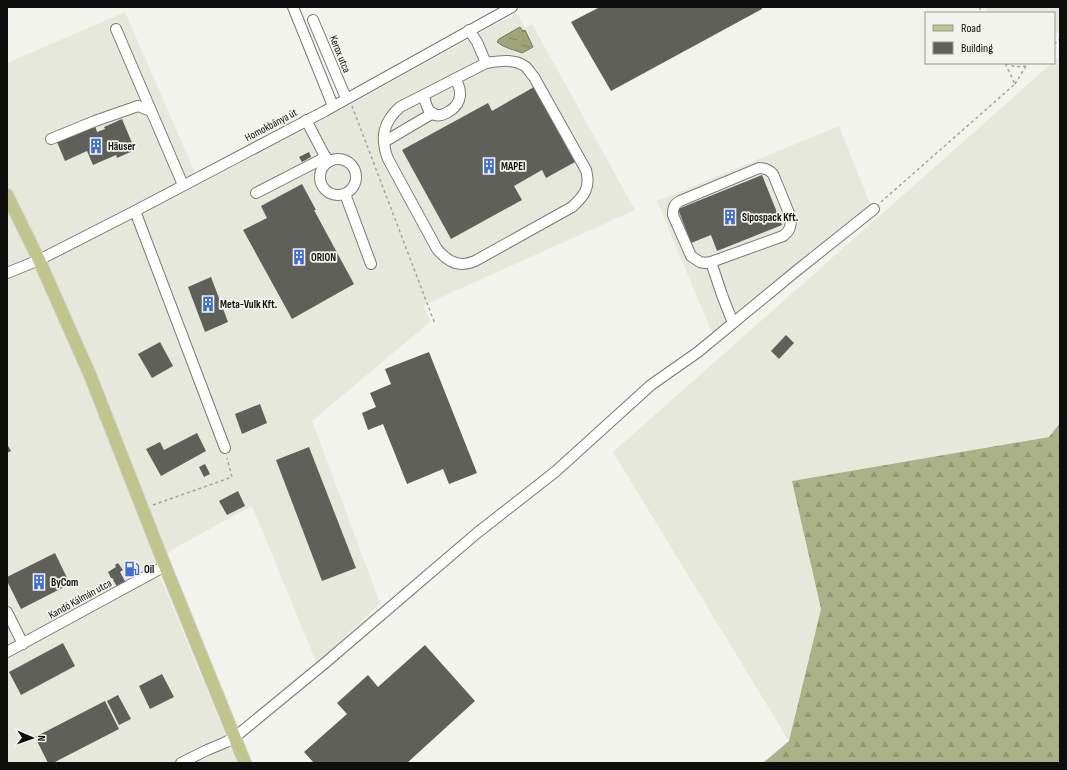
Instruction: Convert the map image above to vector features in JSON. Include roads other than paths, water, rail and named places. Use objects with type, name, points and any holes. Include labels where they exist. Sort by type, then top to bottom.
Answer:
[{"type":"main road","points":[[7,195],[39,260],[90,375],[164,566],[245,763]]},
{"type":"street","points":[[294,7],[333,106]]},
{"type":"street","name":"Homokbánya út","points":[[7,273],[39,260],[135,211],[333,106],[512,7]]},
{"type":"street","name":"Kerox utca","points":[[313,20],[347,97]]},
{"type":"street","points":[[116,29],[183,185]]},
{"type":"street","points":[[469,30],[477,42],[486,63]]},
{"type":"street","points":[[498,61],[511,62],[518,63],[527,68],[534,77],[586,170],[588,177],[585,192],[582,198],[572,207],[475,261],[461,264],[454,263],[443,257],[437,250],[388,159],[384,142],[386,126],[394,113],[400,107],[486,63],[498,61]]},
{"type":"street","points":[[424,95],[428,109],[433,114],[444,114],[457,105],[460,99],[459,86],[455,79]]},
{"type":"street","points":[[51,139],[95,121],[138,106],[151,111]]},
{"type":"street","points":[[384,142],[433,114]]},
{"type":"street","points":[[306,120],[327,159]]},
{"type":"street","points":[[256,193],[327,159],[339,159],[349,164],[355,173],[356,179],[354,184],[345,194],[331,194],[322,187],[320,182],[321,170],[327,159]]},
{"type":"street","points":[[759,168],[770,171],[773,174],[791,218],[791,226],[789,230],[783,236],[711,262],[700,262],[691,256],[673,215],[674,205],[680,200],[759,168]]},
{"type":"street","points":[[345,194],[371,264]]},
{"type":"street","points":[[181,763],[235,737],[325,663],[477,533],[555,472],[651,385],[698,352],[794,272],[874,209]]},
{"type":"street","points":[[135,211],[225,448]]},
{"type":"street","points":[[711,262],[732,323]]},
{"type":"street","name":"Kandó Kálmán utca","points":[[7,652],[164,566]]},
{"type":"street","points":[[7,612],[23,644]]},
{"type":"water","points":[[520,27],[523,31],[525,30],[533,47],[522,53],[506,48],[497,42],[499,39]]},
{"type":"place","name":"Häuser","points":[[96,146]]},
{"type":"place","name":"MAPEI","points":[[489,166]]},
{"type":"place","name":"Sipospack Kft.","points":[[730,217]]},
{"type":"place","name":"ORION","points":[[299,257]]},
{"type":"place","name":"Meta-Vulk Kft.","points":[[208,304]]},
{"type":"place","name":"Oil","points":[[132,569]]},
{"type":"place","name":"ByCom","points":[[39,582]]}]
